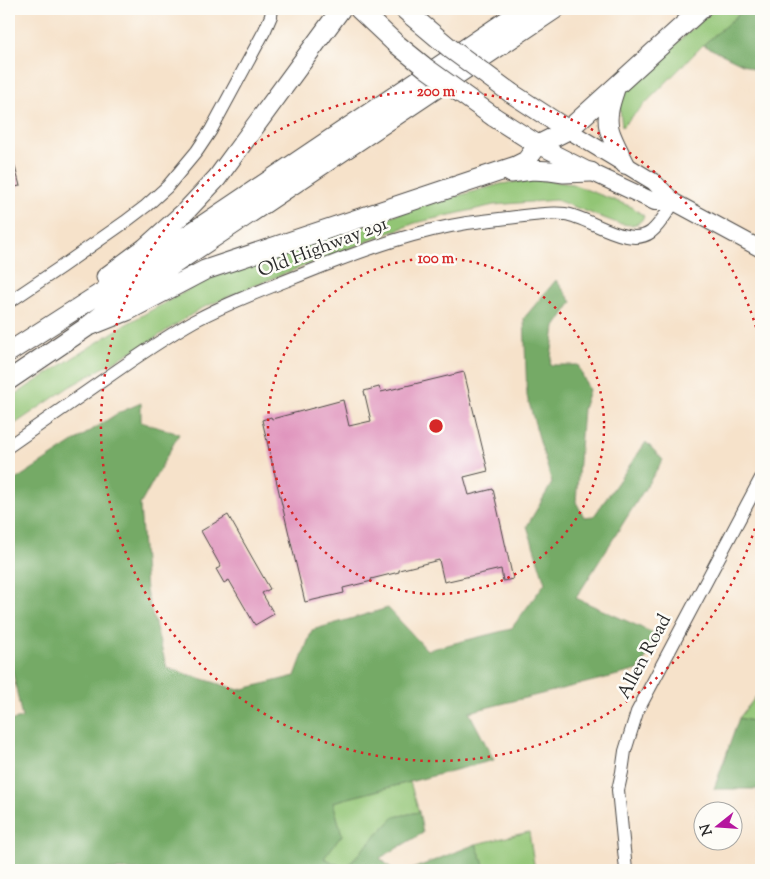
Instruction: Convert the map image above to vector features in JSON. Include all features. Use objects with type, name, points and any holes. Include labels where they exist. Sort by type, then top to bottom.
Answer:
[{"type":"highway","points":[[320,37],[322,9]]},
{"type":"highway","points":[[37,334],[114,270],[145,248],[186,211],[217,178],[341,9]]},
{"type":"highway","points":[[359,9],[394,42],[426,68],[494,117],[538,144]]},
{"type":"highway","points":[[9,352],[124,279],[524,9]]},
{"type":"highway","points":[[9,380],[87,327],[122,299],[555,9]]},
{"type":"highway","points":[[87,327],[127,311],[205,270],[516,166],[526,161],[538,144],[568,130],[701,9]]},
{"type":"highway","points":[[408,13],[451,49],[511,93],[568,130]]},
{"type":"highway","points":[[615,89],[610,105],[609,128],[625,164]]},
{"type":"highway","points":[[483,177],[532,170],[564,173],[591,172]]},
{"type":"main road","points":[[568,130],[654,182],[674,202],[761,249]]},
{"type":"main road","points":[[538,144],[591,172],[655,202],[674,202]]},
{"type":"street","points":[[9,302],[125,222],[167,187],[211,130],[265,30],[272,9]]},
{"type":"street","name":"Old Highway 291","points":[[9,446],[138,356],[194,322],[240,299],[354,254],[395,240],[465,223],[550,213],[566,214],[615,233],[640,236],[648,234],[654,229],[674,202]]},
{"type":"street","name":"Allen Road","points":[[626,870],[618,790],[625,752],[637,712],[761,478]]},
{"type":"green space","points":[[714,9],[745,9],[703,45],[622,127],[619,100],[631,85]]},
{"type":"green space","points":[[745,9],[761,9],[761,73],[703,45]]},
{"type":"green space","points":[[536,179],[572,184],[632,207],[644,216],[636,224],[621,224],[556,200],[494,205],[415,223],[253,286],[200,309],[152,340],[69,387],[9,428],[9,399],[123,326],[206,280],[417,207],[501,184]]},
{"type":"green space","points":[[556,280],[572,302],[555,327],[550,365],[578,365],[589,390],[583,409],[576,502],[584,517],[594,516],[646,442],[663,460],[576,598],[660,636],[638,670],[469,712],[494,760],[333,802],[342,835],[324,858],[345,868],[394,817],[419,812],[423,833],[380,858],[393,870],[9,870],[9,721],[22,718],[9,653],[9,484],[118,413],[141,403],[141,422],[179,434],[140,505],[146,591],[167,668],[239,690],[295,676],[312,630],[388,608],[427,650],[511,629],[545,583],[527,526],[552,483],[527,396],[524,318]]},
{"type":"green space","points":[[761,690],[761,723],[739,718]]},
{"type":"green space","points":[[739,718],[761,723],[761,836],[758,789],[714,789]]},
{"type":"green space","points":[[410,782],[419,812],[394,817],[345,868],[323,858],[342,835],[333,802]]},
{"type":"green space","points":[[529,832],[535,870],[486,870],[476,844]]},
{"type":"green space","points":[[476,844],[486,870],[410,870]]},
{"type":"building","points":[[12,155],[20,186],[9,188],[9,156]]},
{"type":"building","points":[[464,372],[488,471],[464,477],[469,495],[493,489],[513,579],[503,581],[501,569],[444,582],[439,560],[399,570],[399,572],[371,579],[372,581],[343,588],[344,593],[305,602],[262,420],[343,400],[349,426],[371,421],[364,391],[379,387],[381,392]]},
{"type":"building","points":[[228,515],[270,589],[262,593],[274,614],[255,625],[229,580],[224,583],[216,569],[221,567],[201,531]]}]
